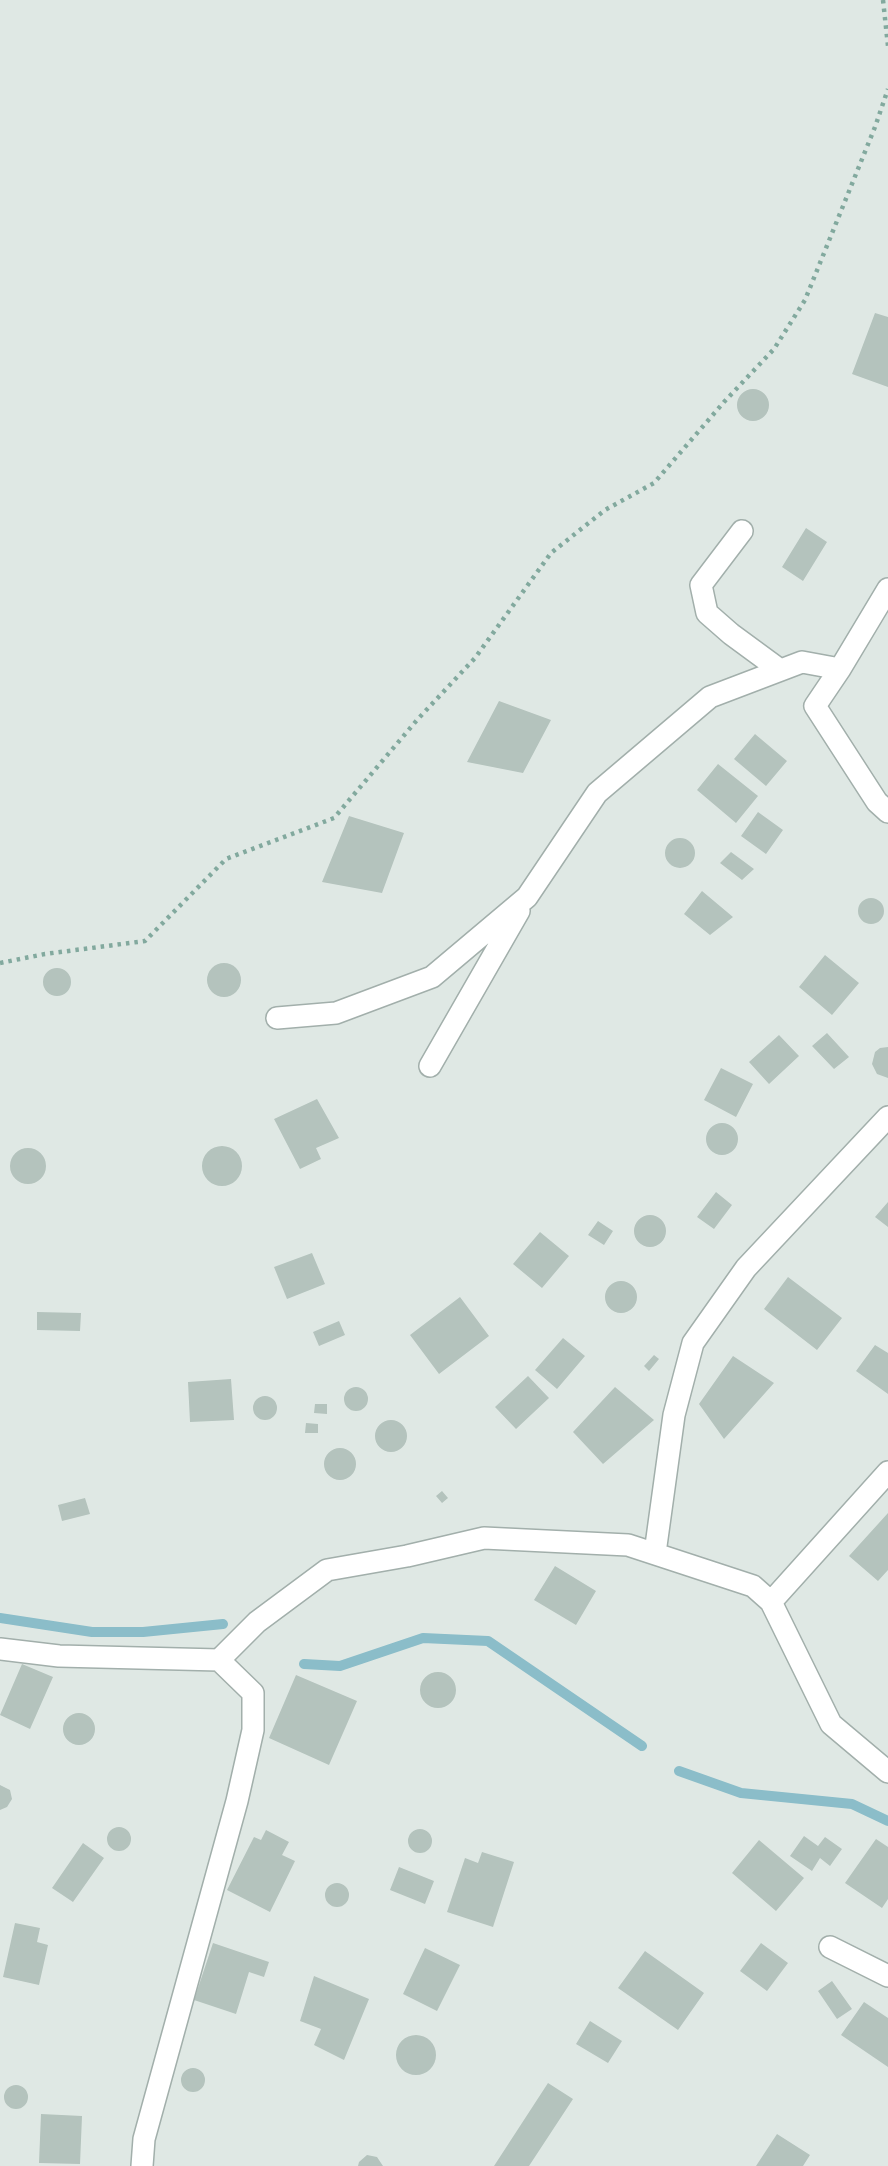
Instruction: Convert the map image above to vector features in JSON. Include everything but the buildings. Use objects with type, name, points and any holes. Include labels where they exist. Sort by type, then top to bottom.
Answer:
[{"type":"street","points":[[742,531],[701,585],[707,613],[780,670]]},
{"type":"street","points":[[888,589],[815,706],[877,802],[888,812]]},
{"type":"street","points":[[430,1066],[527,897],[597,793],[710,696],[802,662],[840,669]]},
{"type":"street","points":[[277,1018],[336,1013],[432,977],[527,897]]},
{"type":"street","points":[[655,1553],[674,1415],[693,1343],[746,1268],[888,1117]]},
{"type":"street","points":[[771,1602],[888,1472]]},
{"type":"street","points":[[219,1660],[257,1622],[327,1570],[407,1556],[484,1538],[628,1545],[753,1586],[771,1602],[831,1724],[888,1772]]},
{"type":"street","points":[[0,1649],[59,1656],[219,1660],[253,1693],[253,1730],[237,1801],[144,2139],[142,2166]]},
{"type":"street","points":[[830,1947],[888,1976]]},
{"type":"path","points":[[883,0],[888,46]]},
{"type":"path","points":[[0,963],[45,954],[145,941],[226,859],[334,818],[417,720],[475,658],[551,553],[605,509],[654,483],[774,349],[804,300],[888,89]]},
{"type":"waterway","points":[[0,1618],[92,1632],[143,1632],[223,1624]]},
{"type":"waterway","points":[[304,1664],[340,1666],[423,1638],[488,1641],[642,1746]]},
{"type":"waterway","points":[[679,1771],[741,1793],[852,1804],[888,1821]]}]
